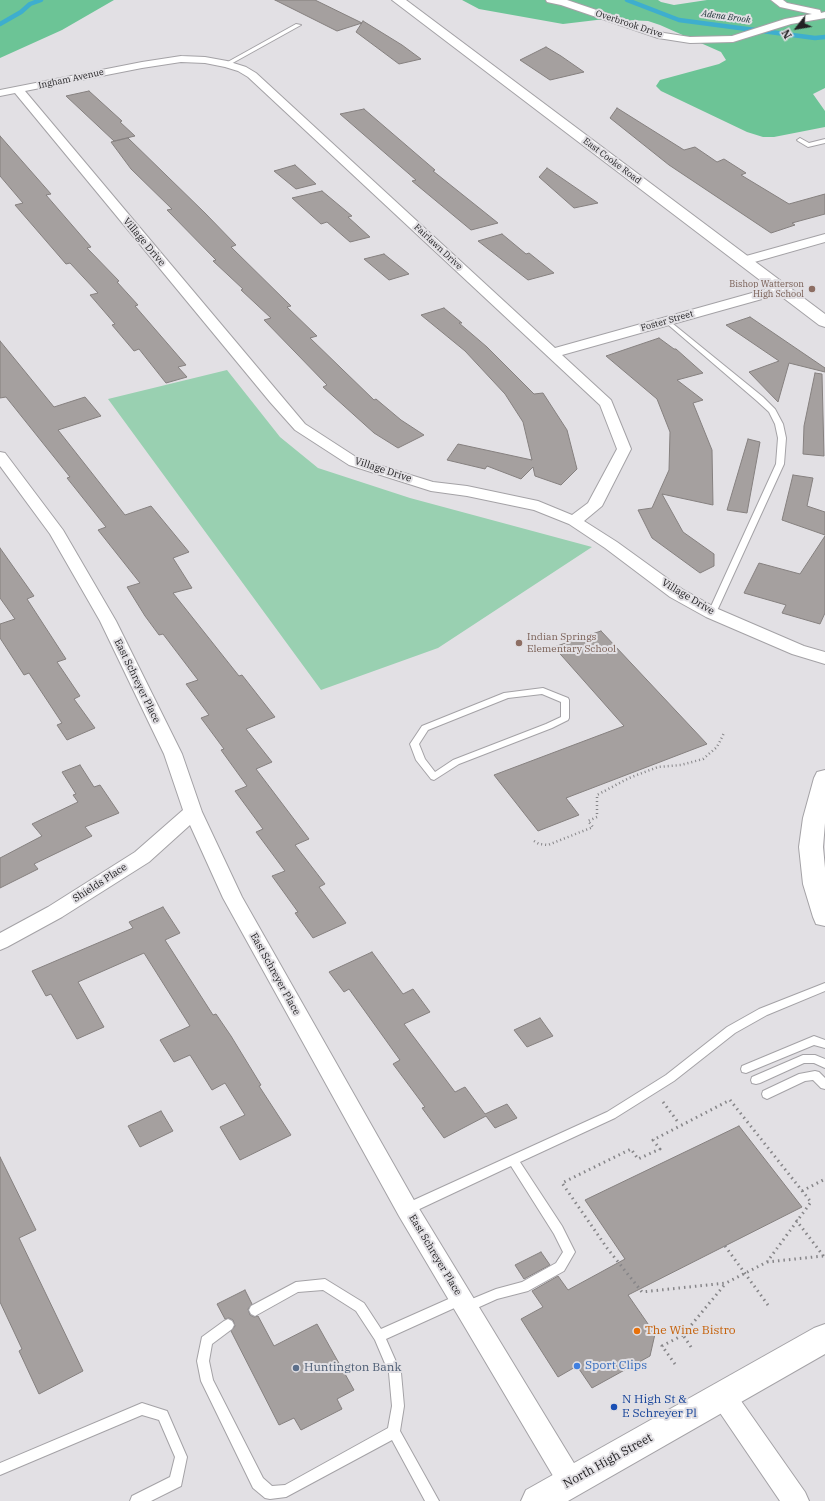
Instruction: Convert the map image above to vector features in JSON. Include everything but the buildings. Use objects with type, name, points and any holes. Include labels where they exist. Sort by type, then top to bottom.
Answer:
[{"type":"main road","name":"East Cooke Road","points":[[398,0],[825,322]]},
{"type":"main road","points":[[825,778],[814,818],[811,847],[815,884],[825,917]]},
{"type":"main road","name":"North High Street","points":[[537,1501],[825,1338]]},
{"type":"street","name":"Overbrook Drive","points":[[551,0],[563,2],[662,36],[690,40],[733,39],[789,21],[825,14]]},
{"type":"street","points":[[780,3],[825,14]]},
{"type":"street","points":[[780,3],[788,12],[789,21]]},
{"type":"street","name":"Fairlawn Drive","points":[[142,65],[181,59],[205,60],[242,68],[259,81],[606,403],[624,449],[594,506],[574,521]]},
{"type":"street","name":"Ingham Avenue","points":[[0,93],[142,65]]},
{"type":"street","name":"Village Drive","points":[[18,90],[265,388],[300,427],[354,462],[431,486],[467,491],[538,506],[574,521],[611,545],[676,593],[712,613],[791,647],[825,658]]},
{"type":"street","points":[[744,261],[825,238]]},
{"type":"street","name":"Foster Street","points":[[553,353],[782,289]]},
{"type":"street","name":"East Schreyer Place","points":[[0,456],[57,533],[108,621],[173,754],[193,812],[233,898],[407,1209],[572,1482]]},
{"type":"street","name":"Shields Place","points":[[0,942],[55,912],[142,857],[193,812]]},
{"type":"street","points":[[723,1396],[796,1501]]},
{"type":"lane","points":[[227,64],[298,25]]},
{"type":"lane","points":[[800,140],[808,145],[825,141]]},
{"type":"lane","points":[[667,321],[760,399],[772,411],[779,424],[782,438],[780,464],[712,613]]},
{"type":"lane","points":[[543,691],[565,700],[565,718],[549,726],[456,762],[434,776],[421,760],[414,744],[425,728],[508,695],[543,691]]},
{"type":"lane","points":[[407,1209],[611,1115],[670,1078],[731,1030],[763,1012],[825,987]]},
{"type":"lane","points":[[746,1069],[814,1040],[825,1044]]},
{"type":"lane","points":[[756,1080],[804,1059],[815,1059],[825,1064]]},
{"type":"lane","points":[[768,1094],[803,1076],[816,1075],[825,1084]]},
{"type":"lane","points":[[379,1336],[464,1303],[524,1286],[560,1267],[569,1252],[558,1230],[513,1160]]},
{"type":"lane","points":[[255,1310],[296,1287],[325,1284],[360,1306],[379,1336],[395,1373],[398,1406],[394,1432],[432,1501]]},
{"type":"lane","points":[[228,1325],[206,1341],[203,1361],[207,1381],[258,1483],[270,1493],[286,1492],[394,1432]]},
{"type":"lane","points":[[0,1469],[142,1409],[163,1415],[181,1458],[176,1481],[137,1501]]},
{"type":"path","points":[[534,841],[539,844],[548,845],[593,827],[588,821],[597,817],[597,795],[623,781],[658,767],[681,765],[703,759],[716,747],[724,733]]},
{"type":"path","points":[[653,1088],[678,1122]]},
{"type":"path","points":[[726,1284],[642,1292],[606,1248],[562,1183],[631,1149],[638,1159],[660,1149],[653,1140],[730,1100],[811,1202],[796,1220],[767,1262]]},
{"type":"path","points":[[802,1191],[825,1179]]},
{"type":"path","points":[[796,1220],[824,1257]]},
{"type":"path","points":[[725,1246],[768,1305]]},
{"type":"path","points":[[675,1364],[662,1346],[684,1335],[726,1284],[767,1262],[824,1257]]},
{"type":"path","points":[[684,1335],[691,1347]]},
{"type":"green space","points":[[0,0],[114,0],[62,30],[0,58]]},
{"type":"green space","points":[[462,0],[658,0],[674,5],[707,0],[825,0],[825,88],[813,94],[825,111],[825,127],[774,137],[763,137],[747,132],[661,91],[656,86],[660,80],[719,64],[726,60],[721,52],[660,25],[648,21],[605,19],[563,24],[479,9]]},
{"type":"green space","points":[[227,370],[280,437],[318,468],[410,498],[592,547],[438,648],[321,690],[108,399]]},
{"type":"waterway","points":[[0,24],[21,12],[30,4],[41,0]]},
{"type":"waterway","name":"Adena Brook","points":[[627,0],[679,20],[815,38],[825,37]]},
{"type":"place","name":"Bishop Watterson High School","points":[[812,289]]},
{"type":"place","name":"Indian Springs Elementary School","points":[[519,643]]},
{"type":"place","name":"The Wine Bistro","points":[[637,1331]]},
{"type":"place","name":"Sport Clips","points":[[577,1366]]},
{"type":"place","name":"Huntington Bank","points":[[296,1368]]},
{"type":"place","name":"N High St & E Schreyer Pl","points":[[614,1407]]}]
